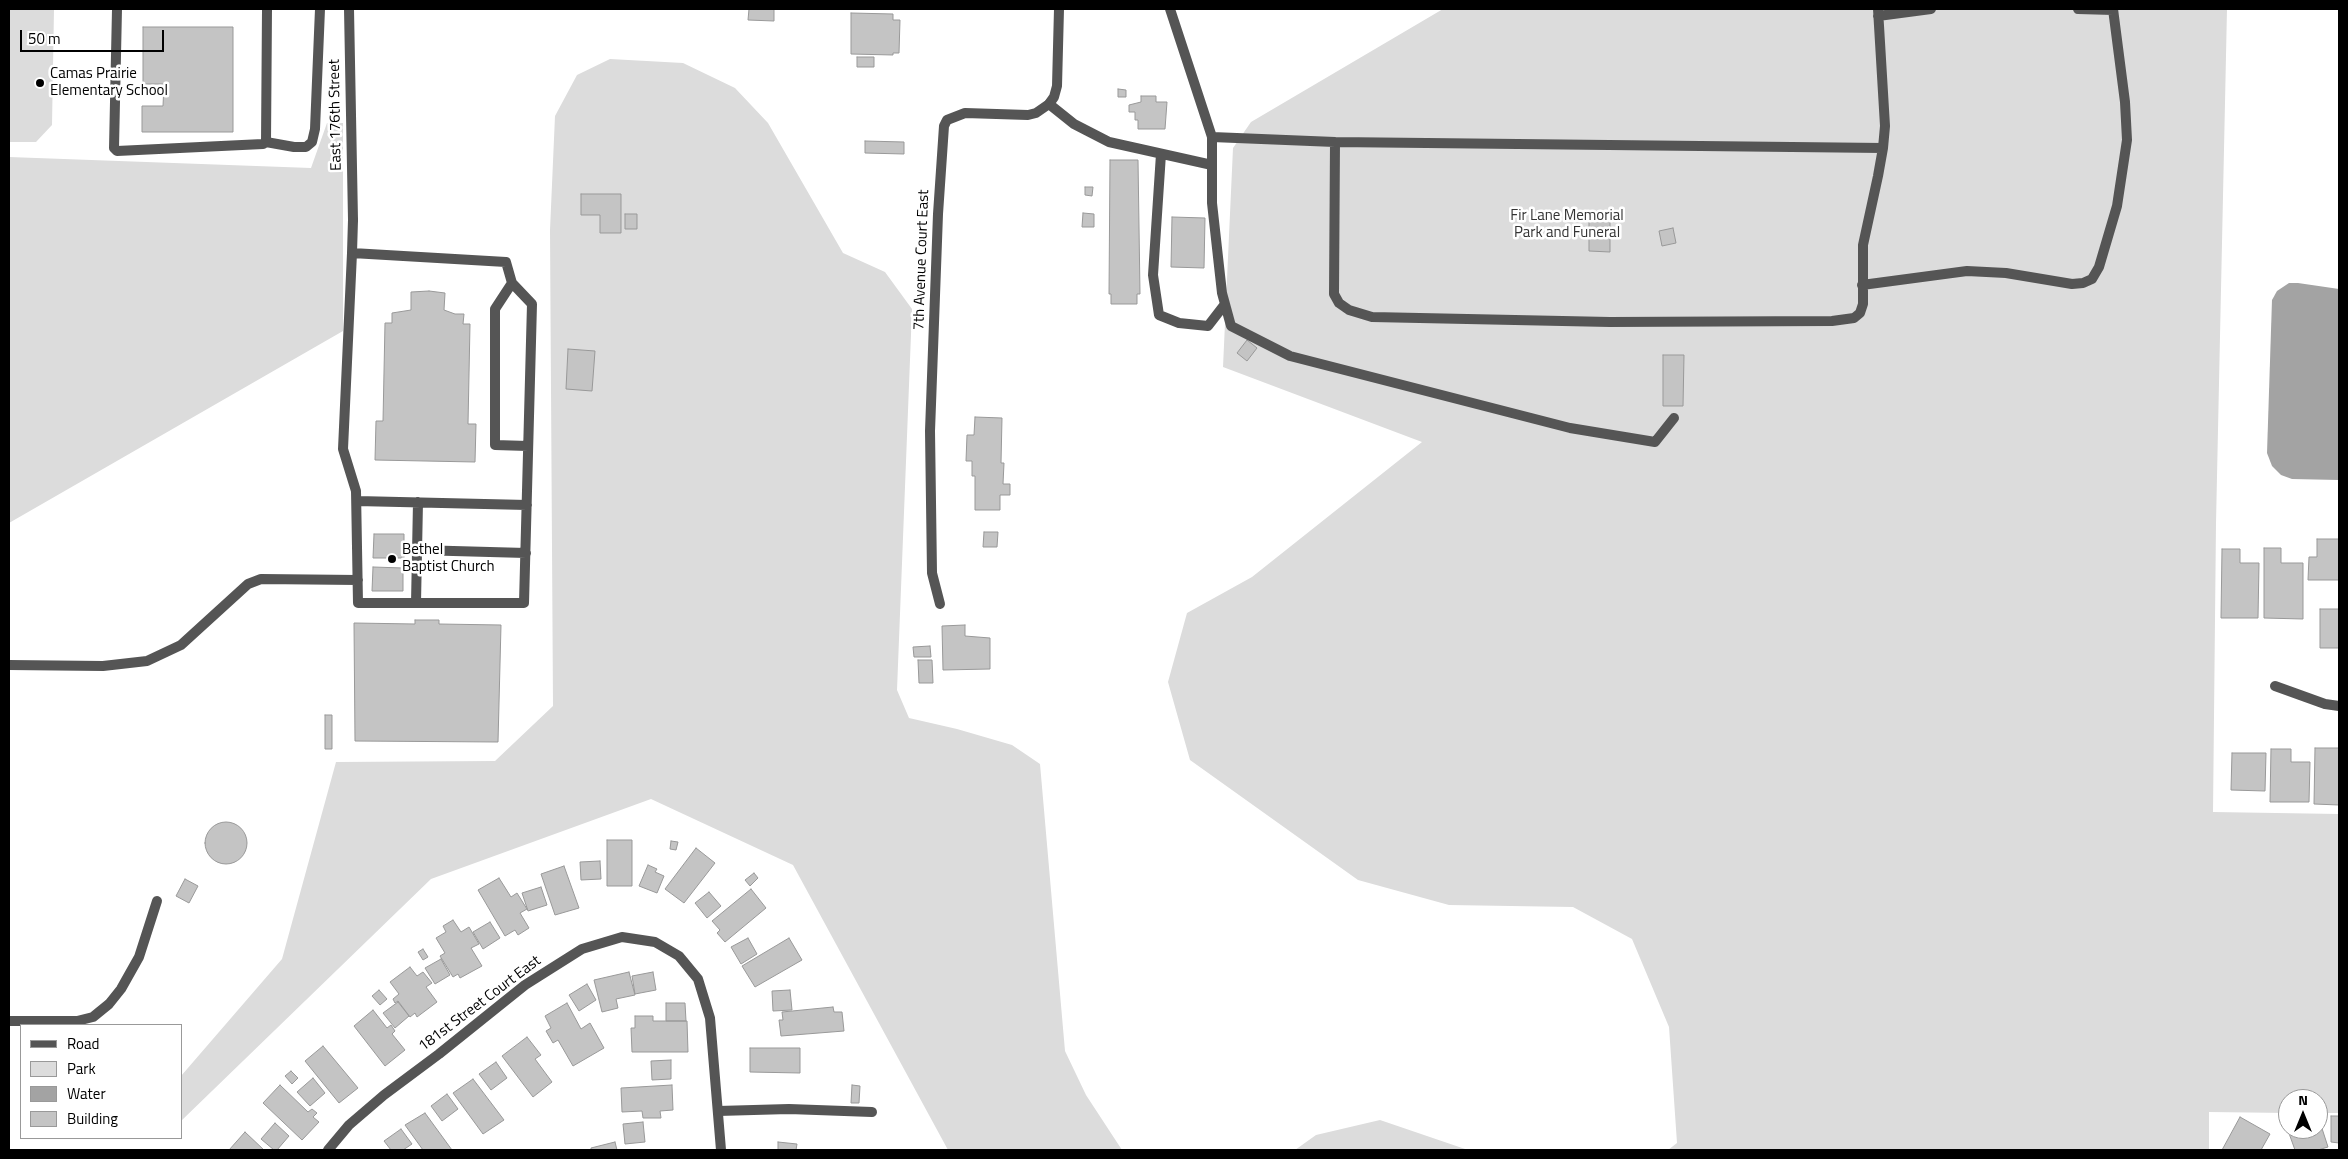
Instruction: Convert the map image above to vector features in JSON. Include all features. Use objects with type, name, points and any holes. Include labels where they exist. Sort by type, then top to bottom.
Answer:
[{"type":"street","points":[[117,9],[114,148],[117,151],[263,144],[266,142],[306,147],[312,142],[315,129],[320,9]]},
{"type":"street","points":[[266,142],[267,9]]},
{"type":"street","name":"East 176th Street","points":[[349,9],[353,220],[343,449],[356,491],[357,501],[358,603],[416,603]]},
{"type":"street","points":[[1059,9],[1057,86],[1054,98],[1049,104],[1081,128],[1109,142],[1212,165]]},
{"type":"street","points":[[1170,9],[1212,137],[1212,203],[1225,304],[1231,326],[1290,356],[1570,428],[1655,442],[1674,418]]},
{"type":"street","points":[[1335,142],[1334,294],[1339,303],[1359,314],[1372,317],[1600,322],[1832,321],[1854,318],[1860,313],[1862,304],[1863,245],[1883,148],[1885,110],[1878,12],[1931,9]]},
{"type":"street","points":[[1862,285],[1967,271],[2006,273],[2072,284],[2083,283],[2092,279],[2100,267],[2117,206],[2127,140],[2125,102],[2113,10],[2078,9]]},
{"type":"street","name":"7th Avenue Court East","points":[[940,604],[932,573],[930,440],[938,214],[944,126],[947,120],[964,113],[1028,115],[1036,114],[1049,104]]},
{"type":"street","points":[[1212,137],[1335,142],[1883,148]]},
{"type":"street","points":[[1161,154],[1153,275],[1159,315],[1179,323],[1208,326],[1225,304]]},
{"type":"street","points":[[352,253],[506,262],[512,283],[532,304],[524,603],[416,603],[418,502]]},
{"type":"street","points":[[512,283],[495,309],[495,445],[528,446]]},
{"type":"street","points":[[357,501],[527,505]]},
{"type":"street","points":[[418,550],[526,553]]},
{"type":"street","points":[[9,665],[103,666],[147,661],[181,644],[248,584],[260,579],[358,580]]},
{"type":"street","points":[[2275,686],[2325,704],[2339,706]]},
{"type":"street","points":[[9,1021],[77,1022],[93,1017],[109,1004],[122,989],[135,965],[157,901]]},
{"type":"street","name":"181st Street Court East","points":[[328,1150],[350,1125],[384,1094],[439,1054],[525,985],[582,949],[622,937],[655,942],[679,956],[698,979],[710,1018],[721,1150]]},
{"type":"street","points":[[718,1110],[789,1109],[872,1112]]},
{"type":"green space","name":"Camas Prairie Elementary School","points":[[9,9],[54,9],[52,125],[36,142],[9,142]]},
{"type":"green space","name":"Fir Lane Memorial Park and Funeral","points":[[1443,9],[2227,9],[2216,523],[2213,812],[2339,814],[2339,1113],[2328,1113],[2328,1089],[2278,1089],[2278,1113],[2209,1112],[2209,1150],[1668,1150],[1677,1143],[1669,1027],[1632,939],[1573,907],[1449,905],[1358,880],[1190,760],[1168,682],[1187,613],[1252,577],[1422,442],[1223,367],[1233,148],[1251,122]]},
{"type":"green space","points":[[610,59],[683,63],[735,88],[768,123],[843,253],[885,272],[912,309],[897,690],[909,718],[957,729],[1012,745],[1040,764],[1065,1051],[1086,1095],[1122,1150],[948,1150],[793,865],[651,799],[431,879],[182,1120],[182,1075],[282,959],[336,762],[495,761],[553,706],[550,230],[555,116],[577,75]]},
{"type":"green space","points":[[327,123],[343,123],[343,331],[9,523],[9,157],[311,168]]},
{"type":"green space","points":[[1380,1120],[1468,1150],[1295,1150],[1316,1135]]},
{"type":"water","points":[[2289,283],[2339,289],[2339,480],[2292,479],[2281,475],[2272,466],[2267,453],[2272,300],[2277,291]]},
{"type":"building","points":[[749,9],[774,9],[774,21],[748,20]]},
{"type":"building","points":[[851,13],[893,14],[893,20],[900,20],[899,53],[893,53],[893,55],[851,54]]},
{"type":"building","points":[[143,27],[233,27],[233,132],[142,132],[142,106],[163,106],[164,84],[143,84]]},
{"type":"building","points":[[857,57],[874,57],[874,67],[857,67]]},
{"type":"building","points":[[1118,89],[1126,90],[1126,97],[1118,97]]},
{"type":"building","points":[[1141,96],[1156,96],[1156,102],[1167,102],[1165,129],[1138,129],[1138,120],[1135,120],[1135,112],[1129,112],[1129,105],[1141,102]]},
{"type":"building","points":[[865,141],[904,142],[904,154],[865,153]]},
{"type":"building","points":[[1110,160],[1138,160],[1140,294],[1137,294],[1137,304],[1111,304],[1111,294],[1109,294]]},
{"type":"building","points":[[1085,187],[1093,187],[1092,196],[1085,195]]},
{"type":"building","points":[[581,194],[621,194],[621,233],[600,233],[600,215],[581,215]]},
{"type":"building","points":[[1083,213],[1094,214],[1094,227],[1082,227]]},
{"type":"building","points":[[625,214],[637,214],[637,229],[625,229]]},
{"type":"building","points":[[1589,214],[1610,214],[1610,252],[1589,251]]},
{"type":"building","points":[[1172,217],[1205,218],[1204,268],[1171,267]]},
{"type":"building","points":[[1673,228],[1676,243],[1662,246],[1659,231]]},
{"type":"building","points":[[429,291],[445,293],[444,310],[455,314],[464,314],[463,324],[470,324],[468,424],[476,424],[475,462],[375,460],[376,421],[383,421],[385,323],[392,323],[392,313],[411,310],[411,292]]},
{"type":"building","points":[[1247,340],[1257,348],[1247,361],[1237,353]]},
{"type":"building","points":[[568,349],[595,351],[592,391],[566,389]]},
{"type":"building","points":[[1663,355],[1684,355],[1683,406],[1663,406]]},
{"type":"building","points":[[975,417],[1002,418],[1001,463],[1004,463],[1003,484],[1010,484],[1010,495],[1000,495],[1000,510],[975,510],[975,476],[972,476],[972,461],[966,461],[967,435],[974,435]]},
{"type":"building","points":[[984,532],[998,532],[997,547],[983,547]]},
{"type":"building","points":[[374,534],[404,534],[404,558],[373,558]]},
{"type":"building","points":[[2317,539],[2339,539],[2339,580],[2308,580],[2309,557],[2317,557]]},
{"type":"building","points":[[2264,548],[2281,548],[2281,563],[2303,563],[2303,619],[2264,618]]},
{"type":"building","points":[[2222,549],[2240,549],[2240,563],[2259,563],[2258,618],[2221,618]]},
{"type":"building","points":[[373,567],[403,568],[403,591],[372,591]]},
{"type":"building","points":[[2320,609],[2339,609],[2339,648],[2320,648]]},
{"type":"building","points":[[415,620],[439,620],[439,624],[501,625],[498,742],[355,741],[354,623],[415,624]]},
{"type":"building","points":[[965,625],[965,636],[990,638],[990,669],[943,670],[942,626]]},
{"type":"building","points":[[930,646],[931,657],[914,657],[913,647]]},
{"type":"building","points":[[918,660],[932,660],[933,683],[919,683]]},
{"type":"building","points":[[325,715],[332,715],[332,749],[325,749]]},
{"type":"building","points":[[2315,748],[2339,748],[2339,805],[2314,804]]},
{"type":"building","points":[[2271,749],[2291,749],[2291,762],[2310,762],[2309,802],[2270,802]]},
{"type":"building","points":[[2232,753],[2266,753],[2265,791],[2231,790]]},
{"type":"building","points":[[230,822],[238,825],[244,831],[247,843],[244,855],[238,861],[222,864],[214,861],[208,855],[205,839],[208,831],[214,825]]},
{"type":"building","points":[[607,840],[632,840],[632,886],[607,886]]},
{"type":"building","points":[[671,841],[678,842],[676,850],[670,849]]},
{"type":"building","points":[[696,848],[715,863],[684,903],[665,889]]},
{"type":"building","points":[[600,861],[601,879],[581,880],[580,862]]},
{"type":"building","points":[[648,865],[657,869],[655,872],[664,876],[657,893],[639,886]]},
{"type":"building","points":[[564,866],[579,908],[555,915],[541,874]]},
{"type":"building","points":[[754,873],[758,878],[750,886],[745,880]]},
{"type":"building","points":[[499,878],[511,897],[517,893],[527,909],[520,913],[529,928],[518,935],[515,930],[505,936],[478,890]]},
{"type":"building","points":[[185,879],[198,886],[189,903],[176,896]]},
{"type":"building","points":[[541,887],[547,905],[528,911],[522,893]]},
{"type":"building","points":[[751,889],[766,908],[725,942],[717,933],[720,930],[712,921]]},
{"type":"building","points":[[709,892],[721,906],[707,918],[695,903]]},
{"type":"building","points":[[453,920],[461,932],[469,927],[479,944],[471,948],[482,966],[460,978],[458,974],[453,977],[440,956],[445,953],[436,938],[446,932],[443,926]]},
{"type":"building","points":[[490,922],[500,938],[483,949],[473,932]]},
{"type":"building","points":[[748,938],[757,954],[741,964],[731,947]]},
{"type":"building","points":[[789,938],[802,960],[755,987],[742,966]]},
{"type":"building","points":[[423,949],[428,957],[423,960],[418,952]]},
{"type":"building","points":[[441,959],[450,975],[435,984],[425,968]]},
{"type":"building","points":[[410,967],[417,976],[423,972],[432,983],[426,987],[437,1002],[417,1017],[415,1013],[410,1017],[398,1001],[395,1003],[393,999],[399,994],[390,982]]},
{"type":"building","points":[[629,972],[635,995],[616,999],[618,1008],[602,1012],[594,980]]},
{"type":"building","points":[[653,972],[656,990],[635,994],[632,976]]},
{"type":"building","points":[[587,984],[596,1000],[579,1011],[569,995]]},
{"type":"building","points":[[379,990],[387,999],[380,1005],[372,996]]},
{"type":"building","points":[[790,990],[792,1010],[773,1011],[772,991]]},
{"type":"building","points":[[398,1002],[409,1016],[395,1028],[383,1013]]},
{"type":"building","points":[[567,1003],[581,1029],[590,1023],[604,1048],[573,1066],[558,1040],[553,1043],[546,1031],[551,1028],[545,1016]]},
{"type":"building","points":[[666,1003],[685,1003],[686,1021],[666,1021]]},
{"type":"building","points":[[833,1007],[834,1012],[842,1012],[844,1031],[781,1036],[779,1020],[783,1020],[782,1012]]},
{"type":"building","points":[[373,1010],[387,1028],[391,1025],[395,1031],[392,1034],[405,1050],[385,1066],[354,1026]]},
{"type":"building","points":[[635,1016],[653,1016],[653,1021],[687,1021],[688,1052],[632,1052],[631,1028],[635,1028]]},
{"type":"building","points":[[527,1037],[541,1055],[535,1059],[552,1082],[533,1097],[502,1056]]},
{"type":"building","points":[[323,1046],[358,1088],[339,1103],[305,1061]]},
{"type":"building","points":[[750,1048],[800,1048],[800,1073],[750,1072]]},
{"type":"building","points":[[671,1060],[671,1079],[652,1080],[651,1061]]},
{"type":"building","points":[[496,1062],[507,1078],[491,1090],[479,1074]]},
{"type":"building","points":[[291,1071],[298,1078],[292,1084],[285,1076]]},
{"type":"building","points":[[313,1078],[325,1093],[310,1106],[297,1092]]},
{"type":"building","points":[[473,1079],[504,1120],[483,1134],[453,1093]]},
{"type":"building","points":[[280,1085],[308,1112],[312,1109],[317,1113],[313,1117],[319,1122],[302,1140],[263,1103]]},
{"type":"building","points":[[672,1085],[673,1110],[660,1111],[661,1118],[643,1118],[642,1111],[622,1112],[621,1088]]},
{"type":"building","points":[[852,1085],[860,1086],[859,1103],[851,1103]]},
{"type":"building","points":[[447,1094],[458,1109],[442,1121],[431,1106]]},
{"type":"building","points":[[425,1113],[452,1150],[423,1150],[405,1125]]},
{"type":"building","points":[[2331,1116],[2339,1116],[2339,1143],[2331,1142]]},
{"type":"building","points":[[2240,1117],[2270,1134],[2261,1150],[2222,1150]]},
{"type":"building","points":[[643,1122],[645,1142],[625,1144],[623,1124]]},
{"type":"building","points":[[275,1123],[289,1136],[277,1150],[274,1150],[261,1139]]},
{"type":"building","points":[[401,1129],[412,1144],[403,1150],[391,1150],[384,1141]]},
{"type":"building","points":[[245,1132],[264,1150],[229,1150]]},
{"type":"building","points":[[2291,1139],[2325,1139],[2328,1147],[2318,1150],[2295,1150]]},
{"type":"building","points":[[615,1142],[617,1150],[591,1150],[591,1148]]},
{"type":"building","points":[[778,1142],[797,1144],[796,1150],[778,1150]]},
{"type":"place","name":"Camas Prairie Elementary School","points":[[40,83]]},
{"type":"place","name":"Bethel Baptist Church","points":[[392,559]]}]
